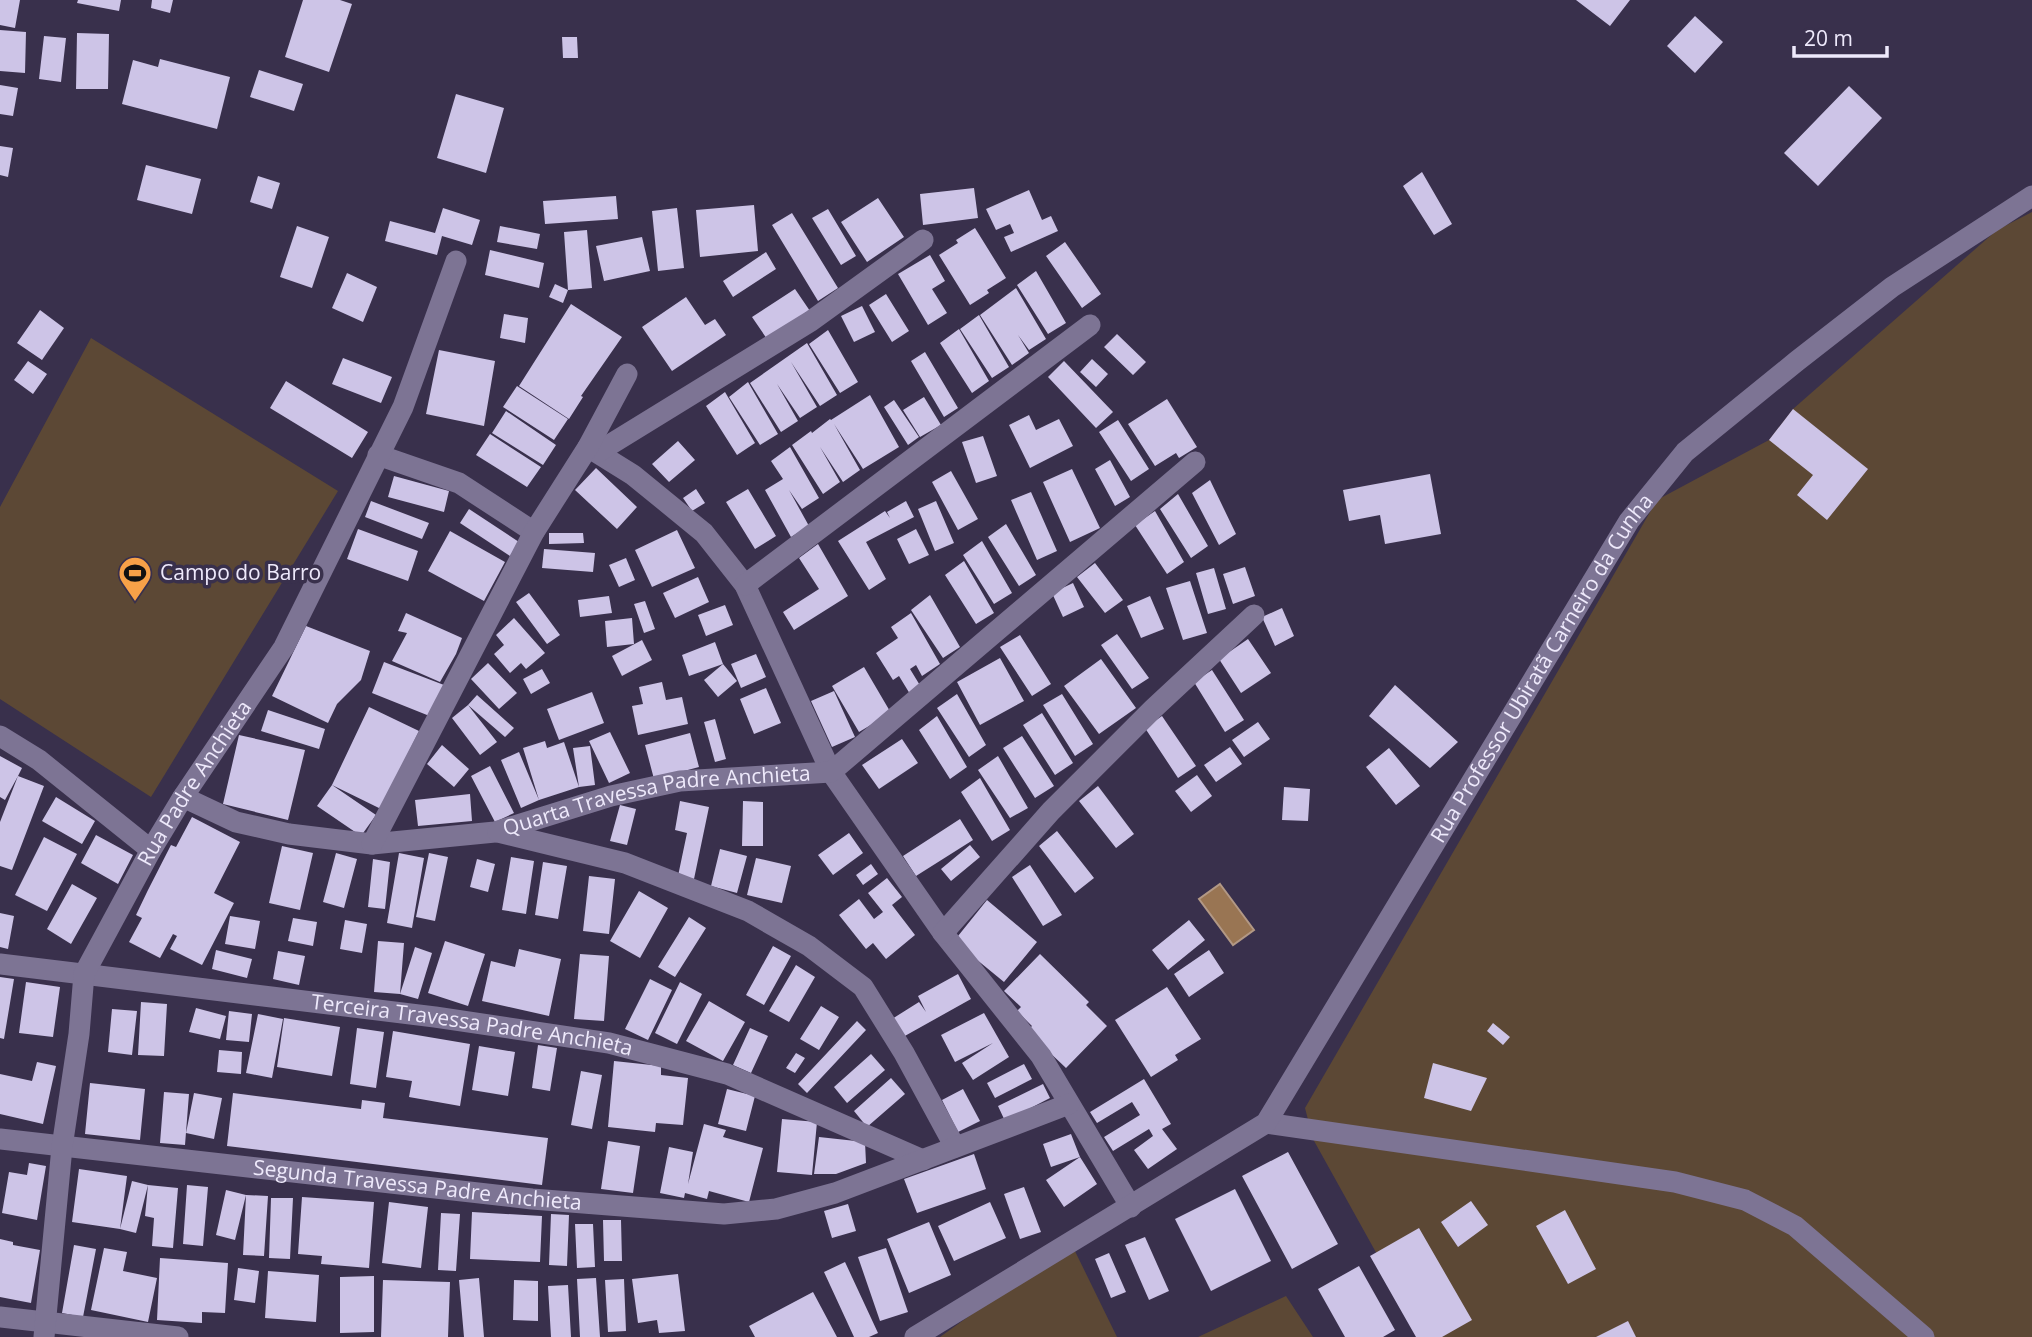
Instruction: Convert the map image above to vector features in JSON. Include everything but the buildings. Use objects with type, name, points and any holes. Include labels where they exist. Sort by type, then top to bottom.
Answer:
[{"type":"street","name":"Rua Professor Ubiratã Carneiro da Cunha","points":[[915,1337],[1266,1123],[1629,522],[1685,452],[1892,287],[2032,196]]},
{"type":"street","points":[[593,449],[810,321],[923,240]]},
{"type":"street","name":"Rua Padre Anchieta","points":[[45,1330],[62,1147],[79,1034],[84,974],[150,850],[284,647],[403,407],[456,261]]},
{"type":"street","points":[[745,585],[1090,326]]},
{"type":"street","points":[[372,844],[534,532],[593,449],[627,374]]},
{"type":"street","points":[[593,449],[633,475],[704,533],[745,585],[831,772],[943,933],[1041,1056],[1131,1207]]},
{"type":"street","points":[[378,455],[459,483],[534,532]]},
{"type":"street","name":"Quarta Travessa Padre Anchieta","points":[[183,797],[236,822],[289,834],[372,844],[495,832],[611,796],[680,781],[831,772],[1195,462]]},
{"type":"street","points":[[943,933],[1051,811],[1153,709],[1254,615]]},
{"type":"street","points":[[0,736],[39,760],[150,850]]},
{"type":"street","points":[[495,832],[625,863],[748,911],[809,946],[863,987],[904,1053],[955,1147]]},
{"type":"street","name":"Terceira Travessa Padre Anchieta","points":[[0,964],[435,1017],[609,1043],[727,1074],[923,1160]]},
{"type":"street","name":"Segunda Travessa Padre Anchieta","points":[[0,1139],[531,1199],[724,1214],[776,1209],[835,1193],[1069,1104]]},
{"type":"street","points":[[1266,1123],[1675,1182],[1745,1200],[1795,1226],[1924,1337]]},
{"type":"street","points":[[0,1317],[45,1330],[178,1337]]},
{"type":"shaded area","points":[[2032,212],[2032,1337],[1423,1337],[1313,1139],[1305,1108],[1657,500],[1769,440],[1793,409],[1997,230]]},
{"type":"shaded area","name":"Campo do Barro","points":[[91,338],[338,491],[151,797],[0,699],[0,507]]},
{"type":"shaded area","points":[[1220,884],[1254,930],[1233,945],[1199,899]]},
{"type":"shaded area","points":[[1071,1243],[1117,1337],[940,1337]]},
{"type":"shaded area","points":[[1286,1296],[1313,1337],[1198,1337]]},
{"type":"place","name":"Campo do Barro","points":[[135,603]]}]
